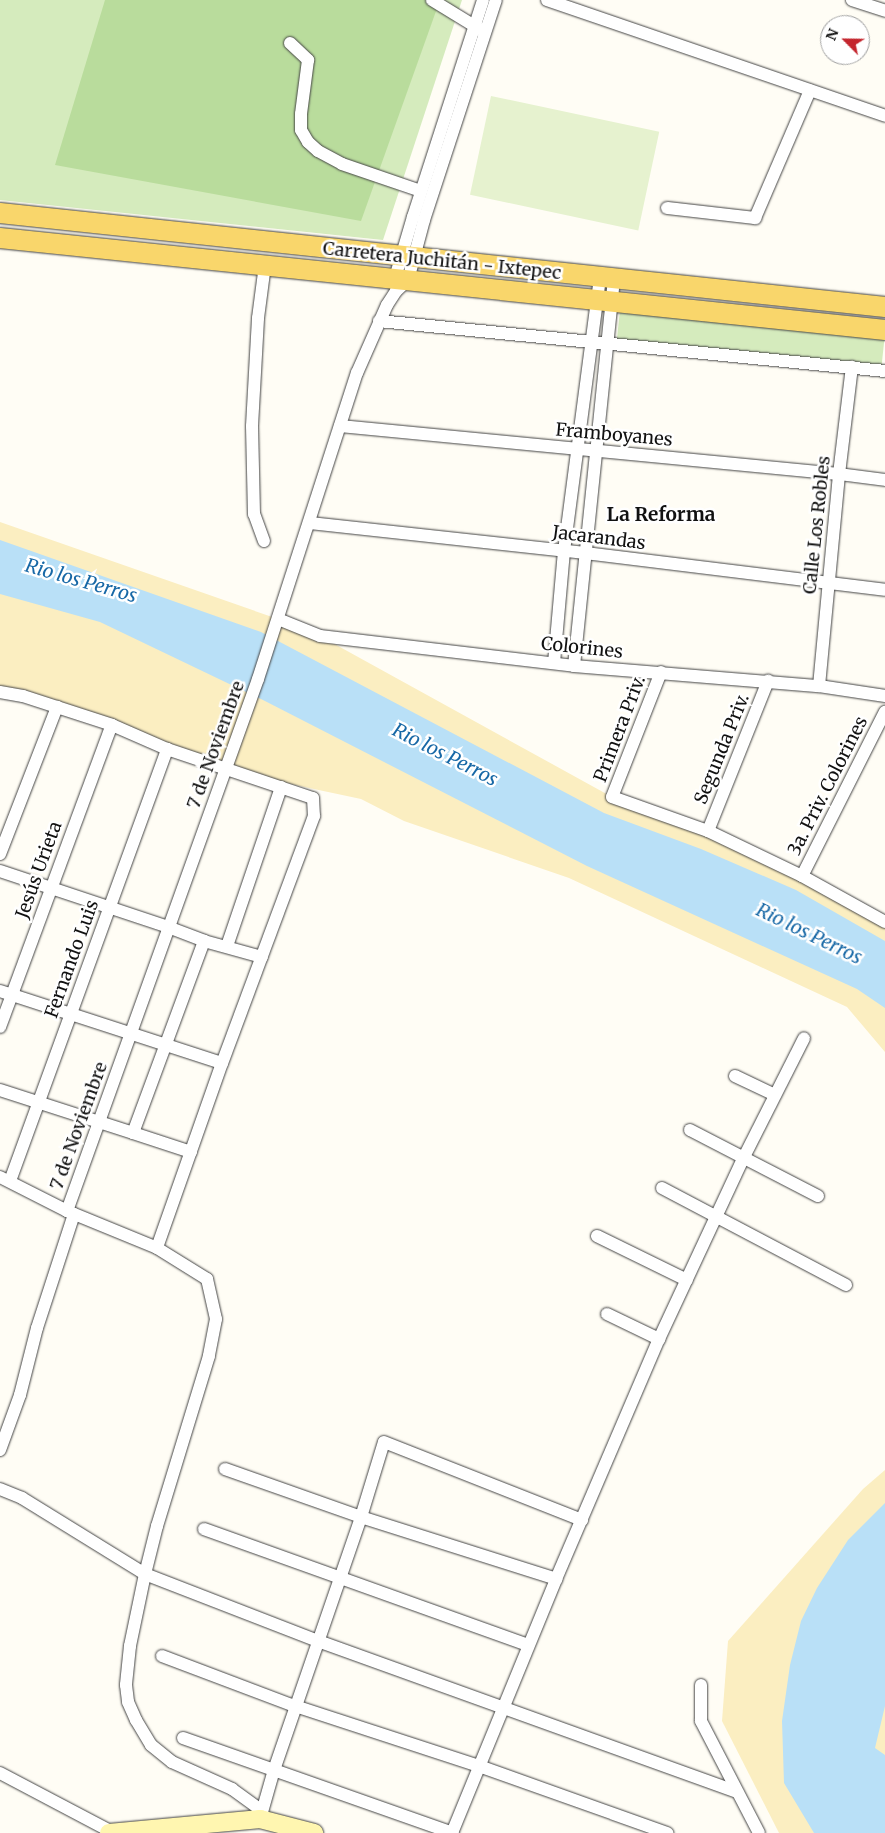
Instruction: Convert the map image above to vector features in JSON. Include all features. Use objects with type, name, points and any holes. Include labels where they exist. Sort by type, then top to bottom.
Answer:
[{"type":"main road","name":"Carretera Juchitán - Ixtepec","points":[[0,213],[885,307]]},
{"type":"main road","name":"Carretera Juchitán - Ixtepec","points":[[0,238],[265,265],[400,283],[606,301],[885,330]]},
{"type":"street","points":[[432,0],[480,29]]},
{"type":"street","points":[[419,218],[480,29],[483,0]]},
{"type":"street","points":[[419,218],[421,192],[480,29],[496,0]]},
{"type":"street","points":[[546,0],[885,116]]},
{"type":"street","points":[[852,0],[885,11]]},
{"type":"street","points":[[290,43],[308,60],[301,114],[302,130],[308,142],[323,154],[342,164],[421,192]]},
{"type":"street","points":[[668,208],[755,218],[810,90]]},
{"type":"street","name":"7 de Noviembre","points":[[0,1450],[20,1396],[37,1328],[99,1122],[258,679],[357,374],[379,321],[400,283],[419,218]]},
{"type":"street","points":[[264,541],[254,514],[252,426],[258,318],[265,265]]},
{"type":"street","points":[[574,666],[584,553],[598,452],[608,342],[607,278]]},
{"type":"street","points":[[554,663],[564,551],[576,449],[592,341],[606,301]]},
{"type":"street","points":[[379,321],[608,342],[885,371]]},
{"type":"street","name":"Calle Los Robles","points":[[819,686],[839,474],[852,367]]},
{"type":"street","name":"Framboyanes","points":[[340,426],[885,480]]},
{"type":"street","name":"Jacarandas","points":[[310,523],[584,553],[885,590]]},
{"type":"street","name":"Colorines","points":[[279,616],[320,636],[574,666],[768,681],[819,686],[885,696]]},
{"type":"street","name":"Primera Priv.","points":[[661,672],[612,798],[708,831]]},
{"type":"street","name":"Segunda Priv.","points":[[708,831],[768,681]]},
{"type":"street","points":[[0,692],[23,696],[112,725],[167,749],[313,798],[314,816],[222,1063],[157,1248]]},
{"type":"street","points":[[0,854],[57,707]]},
{"type":"street","name":"3a. Priv. Colorines","points":[[802,876],[885,712]]},
{"type":"street","name":"Jesús Urieta","points":[[0,1027],[6,993],[50,889],[112,725]]},
{"type":"street","name":"Fernando Luis","points":[[5,1179],[39,1102],[167,749]]},
{"type":"street","points":[[227,946],[281,787]]},
{"type":"street","points":[[708,831],[802,876],[885,922]]},
{"type":"street","points":[[0,871],[50,889],[110,907],[204,941],[262,957]]},
{"type":"street","points":[[133,1133],[204,941]]},
{"type":"street","points":[[6,993],[222,1063]]},
{"type":"street","points":[[183,1738],[452,1833],[528,1645],[659,1339],[715,1217],[804,1038]]},
{"type":"street","points":[[735,1076],[775,1095]]},
{"type":"street","points":[[0,1090],[191,1152]]},
{"type":"street","points":[[690,1130],[818,1196]]},
{"type":"street","points":[[5,1179],[71,1212],[157,1248],[207,1278],[216,1319],[208,1356],[157,1526],[145,1574],[130,1646],[126,1685],[128,1702],[136,1720],[152,1745],[172,1762],[232,1790],[261,1815],[314,1833]]},
{"type":"street","points":[[662,1188],[846,1285]]},
{"type":"street","points":[[597,1236],[687,1280]]},
{"type":"street","points":[[607,1314],[659,1339]]},
{"type":"street","points":[[261,1815],[295,1706],[361,1517],[384,1442],[582,1520]]},
{"type":"street","points":[[226,1469],[361,1517],[556,1579]]},
{"type":"street","points":[[0,1489],[22,1498],[145,1574],[318,1641],[737,1792]]},
{"type":"street","points":[[204,1529],[528,1645]]},
{"type":"street","points":[[162,1656],[295,1706],[478,1766],[667,1833]]},
{"type":"street","points":[[701,1685],[701,1721],[759,1833]]},
{"type":"street","points":[[0,1773],[114,1833]]},
{"type":"street","points":[[109,1833],[261,1815]]},
{"type":"green space","points":[[0,0],[462,0],[383,240],[0,200]]},
{"type":"green space","points":[[105,0],[440,0],[361,221],[55,165]]},
{"type":"green space","points":[[491,96],[659,132],[638,231],[470,195]]},
{"type":"green space","points":[[620,310],[885,338],[882,367],[617,339]]},
{"type":"sand","points":[[0,522],[278,619],[320,636],[612,797],[708,831],[885,922],[885,1052],[847,1007],[569,878],[404,821],[361,799],[225,770],[0,692]]},
{"type":"sand","points":[[885,1470],[885,1833],[779,1833],[722,1721],[728,1641],[863,1489]]},
{"type":"water","name":"Rio los Perros","points":[[0,540],[261,632],[604,813],[701,849],[796,890],[885,941],[885,1008],[857,989],[587,866],[263,700],[100,622],[0,594]]},
{"type":"water","points":[[885,1503],[885,1706],[875,1748],[885,1755],[885,1833],[814,1833],[784,1783],[782,1721],[790,1665],[801,1621],[817,1588],[848,1540]]},
{"type":"district","name":"La Reforma","points":[[661,515]]}]
